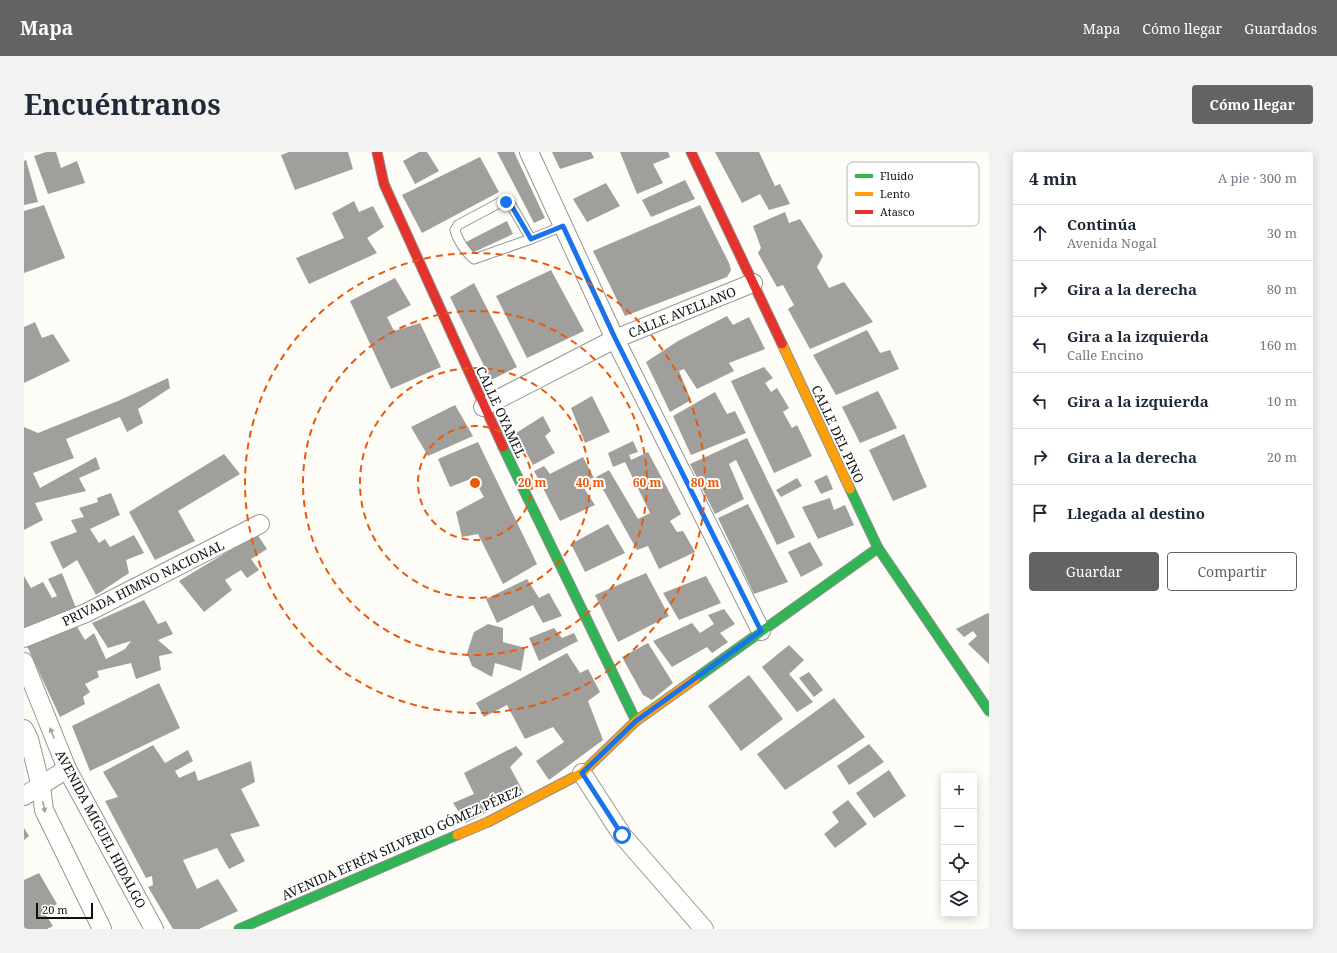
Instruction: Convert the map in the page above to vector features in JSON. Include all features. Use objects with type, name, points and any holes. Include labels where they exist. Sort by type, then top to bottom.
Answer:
[{"type":"street","name":"CALLE OYAMEL","points":[[377,152],[384,184],[483,407],[636,721]]},
{"type":"street","points":[[529,152],[615,338],[761,631]]},
{"type":"street","name":"CALLE DEL PINO","points":[[690,152],[878,548],[989,711]]},
{"type":"street","name":"CALLE AVELLANO","points":[[483,407],[615,338],[753,283]]},
{"type":"street","name":"PRIVADA HIMNO NACIONAL","points":[[24,638],[86,613],[260,524]]},
{"type":"street","name":"AVENIDA EFRÉN SILVERIO GÓMEZ PÉREZ","points":[[238,929],[488,822],[582,773],[636,721],[878,548]]},
{"type":"street","name":"AVENIDA MIGUEL HIDALGO","points":[[24,662],[67,769],[154,929]]},
{"type":"street","name":"AVENIDA MIGUEL HIDALGO","points":[[24,729],[29,739],[41,787],[44,810],[102,929]]},
{"type":"street","points":[[24,796],[41,787],[67,769]]},
{"type":"street","points":[[582,773],[622,835],[704,929]]},
{"type":"lane","points":[[531,239],[511,205],[506,202],[501,202],[458,225],[455,230],[470,256],[474,259],[531,239],[563,226]]},
{"type":"building","points":[[46,152],[56,152],[61,168],[77,161],[85,183],[48,194],[34,156]]},
{"type":"building","points":[[289,152],[348,152],[353,169],[295,190],[281,155]]},
{"type":"building","points":[[419,152],[427,152],[439,171],[415,184],[403,161]]},
{"type":"building","points":[[497,152],[514,152],[545,218],[534,223]]},
{"type":"building","points":[[552,152],[591,152],[594,158],[560,169]]},
{"type":"building","points":[[620,152],[668,152],[670,157],[653,164],[663,183],[637,194]]},
{"type":"building","points":[[715,152],[759,152],[775,186],[780,184],[790,204],[769,210],[760,194],[742,203]]},
{"type":"building","points":[[480,157],[499,192],[422,233],[402,195]]},
{"type":"building","points":[[26,160],[38,202],[24,205],[24,161]]},
{"type":"building","points":[[685,180],[695,199],[651,217],[642,200]]},
{"type":"building","points":[[606,183],[620,206],[587,222],[573,199]]},
{"type":"building","points":[[354,201],[359,212],[373,206],[384,227],[367,238],[377,253],[309,284],[296,258],[344,238],[332,213]]},
{"type":"building","points":[[44,205],[65,258],[24,273],[24,211]]},
{"type":"building","points":[[700,205],[729,263],[731,270],[727,277],[625,316],[593,251]]},
{"type":"building","points":[[785,212],[789,223],[800,219],[823,256],[817,267],[829,288],[844,282],[873,322],[810,349],[788,309],[794,305],[783,285],[777,287],[758,253],[761,248],[753,226]]},
{"type":"building","points":[[507,221],[513,234],[472,253],[466,242]]},
{"type":"building","points":[[551,270],[584,331],[527,358],[496,296]]},
{"type":"building","points":[[395,278],[411,305],[387,317],[394,331],[420,323],[441,367],[391,389],[350,301]]},
{"type":"building","points":[[474,283],[517,367],[491,380],[450,297]]},
{"type":"building","points":[[727,316],[733,325],[749,317],[765,349],[729,363],[734,371],[697,389],[684,369],[679,371],[691,400],[670,412],[646,362],[678,341]]},
{"type":"building","points":[[35,322],[42,338],[53,334],[70,361],[24,383],[24,327]]},
{"type":"building","points":[[867,330],[880,353],[890,350],[899,369],[836,395],[813,355]]},
{"type":"building","points":[[764,367],[773,378],[765,383],[771,392],[777,388],[789,408],[783,412],[792,428],[797,425],[812,456],[774,473],[731,381]]},
{"type":"building","points":[[168,378],[170,388],[138,409],[143,423],[127,432],[120,417],[66,439],[74,458],[33,473],[40,488],[96,457],[100,469],[79,478],[86,491],[35,503],[43,520],[24,530],[24,427],[38,433],[118,401]]},
{"type":"building","points":[[878,391],[897,428],[860,443],[842,407]]},
{"type":"building","points":[[715,392],[727,414],[735,411],[746,433],[691,455],[673,416]]},
{"type":"building","points":[[592,396],[610,432],[585,443],[571,408]]},
{"type":"building","points":[[455,405],[473,436],[428,456],[411,427]]},
{"type":"building","points":[[543,416],[551,431],[545,436],[555,453],[533,465],[516,433]]},
{"type":"building","points":[[904,434],[927,487],[893,501],[869,450]]},
{"type":"building","points":[[747,438],[795,537],[777,545],[736,460],[729,464],[744,499],[715,514],[690,464]]},
{"type":"building","points":[[633,441],[638,452],[629,455],[631,460],[648,452],[681,514],[670,521],[677,532],[683,531],[695,552],[659,569],[648,546],[637,550],[596,477],[609,470],[638,519],[650,513],[625,462],[613,467],[608,453]]},
{"type":"building","points":[[478,442],[537,564],[503,584],[478,534],[462,537],[456,512],[484,497],[473,478],[450,487],[438,459]]},
{"type":"building","points":[[224,454],[240,474],[178,511],[195,541],[155,560],[129,512]]},
{"type":"building","points":[[583,457],[594,478],[582,485],[595,505],[560,521],[534,471],[544,466],[550,474]]},
{"type":"building","points":[[827,475],[833,489],[821,494],[814,481]]},
{"type":"building","points":[[797,478],[802,486],[781,497],[776,490]]},
{"type":"building","points":[[111,493],[120,515],[90,529],[99,543],[105,539],[110,547],[134,535],[144,553],[126,560],[129,573],[96,595],[77,560],[63,569],[50,542],[77,532],[71,520],[84,517],[79,508],[98,502],[97,498]]},
{"type":"building","points":[[830,498],[834,510],[845,505],[854,525],[818,539],[802,507]]},
{"type":"building","points":[[748,504],[788,582],[754,594],[718,518]]},
{"type":"building","points":[[608,524],[625,553],[585,572],[571,544]]},
{"type":"building","points":[[257,534],[267,549],[251,559],[259,570],[247,578],[241,570],[225,580],[232,590],[204,612],[179,581]]},
{"type":"building","points":[[810,542],[823,565],[801,577],[788,552]]},
{"type":"building","points":[[62,573],[76,608],[24,628],[24,576],[31,588],[43,582],[52,598],[57,596],[48,579]]},
{"type":"building","points":[[646,573],[669,616],[618,642],[595,595]]},
{"type":"building","points":[[706,576],[721,603],[679,620],[663,593]]},
{"type":"building","points":[[527,579],[539,598],[549,593],[562,616],[543,623],[533,605],[497,623],[486,599]]},
{"type":"building","points":[[144,600],[158,624],[166,621],[173,634],[158,640],[173,653],[159,656],[161,670],[136,679],[131,663],[97,671],[99,677],[85,684],[90,692],[83,697],[85,704],[60,717],[26,644],[76,625],[85,640],[94,633],[106,659],[125,649],[131,641],[108,648],[92,623]]},
{"type":"building","points":[[724,609],[735,624],[720,633],[728,642],[712,653],[707,647],[672,667],[653,641],[692,623],[700,633],[714,624],[708,615]]},
{"type":"building","points":[[988,613],[989,664],[968,644],[977,636],[973,631],[964,637],[956,629]]},
{"type":"building","points":[[488,624],[503,628],[503,642],[525,648],[521,671],[495,663],[492,677],[472,666],[467,653],[474,632]]},
{"type":"building","points":[[554,628],[562,638],[574,633],[578,641],[539,661],[529,638]]},
{"type":"building","points":[[648,643],[673,683],[652,700],[643,695],[622,657]]},
{"type":"building","points":[[789,645],[804,660],[789,674],[813,702],[797,712],[762,667]]},
{"type":"building","points":[[567,653],[580,673],[588,669],[600,692],[588,701],[603,740],[549,780],[536,761],[564,742],[553,727],[525,739],[507,705],[484,717],[476,703]]},
{"type":"building","points":[[809,672],[823,690],[814,697],[799,678]]},
{"type":"building","points":[[749,675],[783,719],[741,751],[708,706]]},
{"type":"building","points":[[159,683],[180,728],[90,771],[72,726]]},
{"type":"building","points":[[834,698],[865,737],[785,790],[757,754]]},
{"type":"building","points":[[869,744],[884,762],[849,785],[837,766]]},
{"type":"building","points":[[153,745],[165,763],[188,750],[193,761],[175,771],[179,778],[195,771],[198,781],[251,761],[255,782],[241,789],[260,826],[230,834],[245,861],[229,869],[217,848],[183,860],[197,889],[218,879],[238,911],[199,929],[173,929],[148,887],[153,885],[152,876],[146,878],[105,801],[118,797],[103,772]]},
{"type":"building","points":[[516,746],[523,754],[510,767],[524,793],[466,823],[453,803],[474,794],[464,773]]},
{"type":"building","points":[[889,770],[906,796],[874,818],[856,793]]},
{"type":"building","points":[[848,800],[867,824],[835,848],[824,834],[839,822],[832,812]]},
{"type":"building","points":[[24,828],[29,836],[24,840]]},
{"type":"building","points":[[39,873],[57,904],[44,912],[53,926],[47,929],[24,929],[24,880]]},
{"type":"traffic: fast","points":[[503,447],[636,721]]},
{"type":"traffic: fast","points":[[850,489],[878,548],[989,711]]},
{"type":"traffic: fast","points":[[695,679],[878,548]]},
{"type":"traffic: fast","points":[[239,929],[457,835]]},
{"type":"traffic: slow","points":[[782,344],[850,489]]},
{"type":"traffic: slow","points":[[457,835],[488,822],[582,773],[636,721],[695,679]]},
{"type":"traffic: jam","points":[[377,152],[384,184],[503,447]]},
{"type":"traffic: jam","points":[[691,152],[782,344]]},
{"type":"route","points":[[506,202],[511,205],[531,239],[563,226],[615,338],[761,631],[636,721],[582,773],[622,835]]}]
